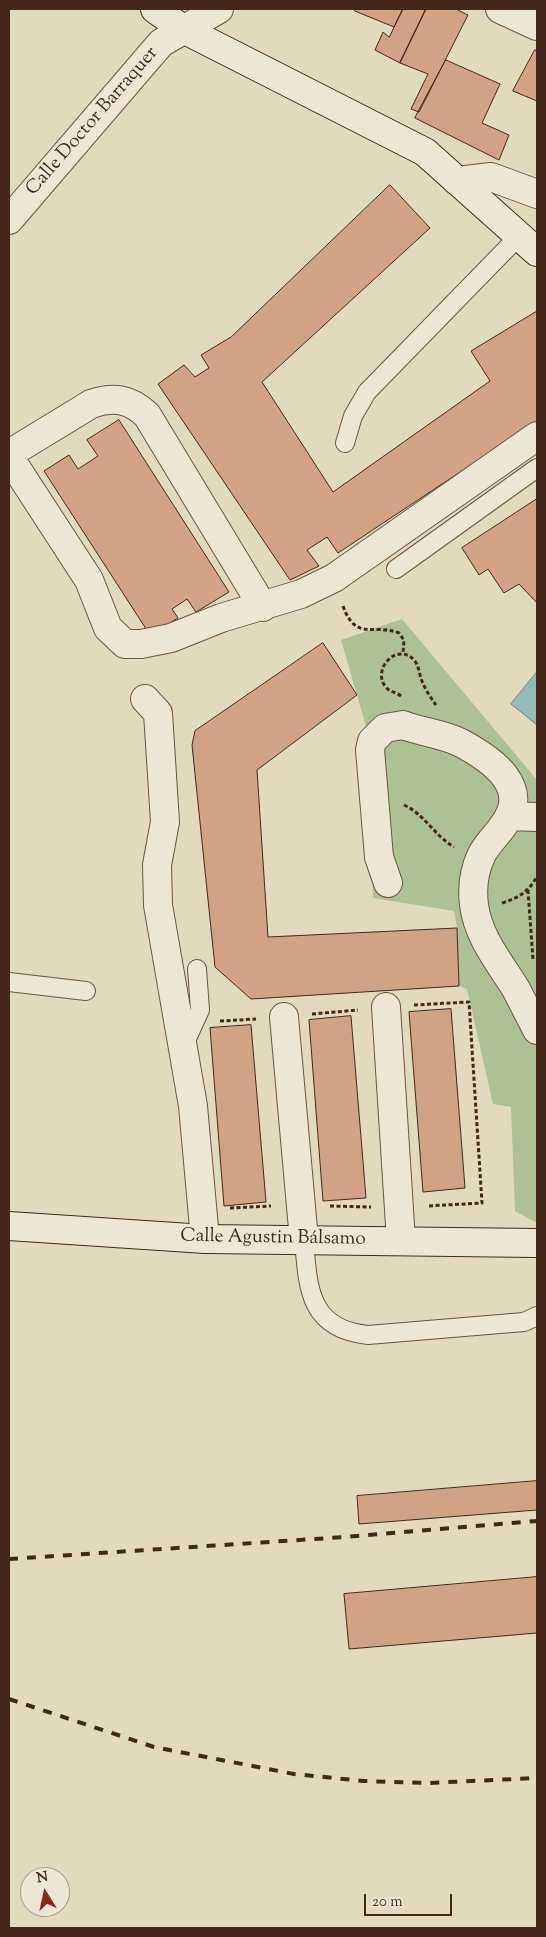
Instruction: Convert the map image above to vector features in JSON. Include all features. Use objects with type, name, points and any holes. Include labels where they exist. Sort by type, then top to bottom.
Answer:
[{"type":"street","points":[[155,9],[183,29],[425,152],[528,244]]},
{"type":"street","name":"Calle Doctor Barraquer","points":[[9,220],[161,43],[218,9]]},
{"type":"street","points":[[500,9],[537,26]]},
{"type":"street","points":[[457,182],[491,177],[537,194]]},
{"type":"street","points":[[263,607],[147,415],[128,401],[115,398],[92,404],[14,451],[12,459],[17,487],[89,580],[108,628],[125,644],[142,644],[171,638],[221,618],[263,607],[301,594],[334,578],[537,436]]},
{"type":"street","points":[[145,699],[158,713],[165,822],[157,865],[158,904],[193,1106],[205,1238]]},
{"type":"street","points":[[388,883],[379,857],[370,750],[372,741],[385,728],[394,725],[411,728],[454,740],[500,768],[508,779],[512,792],[509,816],[481,856],[474,880],[474,906],[490,950],[515,989],[537,1030]]},
{"type":"street","points":[[509,816],[537,817]]},
{"type":"street","points":[[386,1007],[401,1241]]},
{"type":"street","points":[[284,1017],[304,1240]]},
{"type":"street","name":"Calle Agustin Bálsamo","points":[[9,1226],[205,1238],[537,1243]]},
{"type":"lane","points":[[346,443],[353,416],[368,392],[528,244]]},
{"type":"lane","points":[[396,569],[537,468]]},
{"type":"lane","points":[[182,1048],[200,1010],[197,968]]},
{"type":"lane","points":[[9,982],[86,991]]},
{"type":"lane","points":[[304,1240],[311,1298],[320,1314],[334,1326],[350,1334],[368,1335],[524,1322],[537,1316]]},
{"type":"path","points":[[334,578],[348,620],[365,630],[399,633],[404,640],[403,654]]},
{"type":"path","points":[[411,728],[411,709],[405,700],[388,690],[382,681],[382,668],[391,656],[408,655],[417,663],[422,683],[444,714],[454,740]]},
{"type":"path","points":[[374,801],[406,805],[418,813],[442,840],[460,851],[481,856]]},
{"type":"path","points":[[474,899],[488,903],[502,903],[516,898],[528,890],[537,876]]},
{"type":"green space","points":[[402,619],[537,780],[537,1223],[515,1211],[511,1107],[493,1104],[467,989],[459,986],[457,928],[454,911],[373,898],[366,726],[341,640]]},
{"type":"water","points":[[537,672],[537,725],[511,704]]},
{"type":"building","points":[[356,9],[403,9],[394,27],[355,11]]},
{"type":"building","points":[[403,9],[426,9],[400,63],[375,50],[383,32],[389,37]]},
{"type":"building","points":[[426,9],[456,9],[468,15],[419,112],[411,109],[428,74],[400,63]]},
{"type":"building","points":[[535,50],[537,51],[537,101],[513,91]]},
{"type":"building","points":[[446,60],[500,84],[482,123],[509,135],[499,160],[415,118]]},
{"type":"building","points":[[390,185],[430,228],[262,382],[333,492],[490,381],[471,351],[537,311],[537,421],[338,553],[327,537],[307,550],[319,566],[290,580],[158,384],[184,365],[195,377],[209,368],[201,355],[231,337]]},
{"type":"building","points":[[119,420],[229,592],[196,612],[187,599],[172,609],[178,618],[150,635],[44,471],[69,455],[78,469],[98,456],[87,440]]},
{"type":"building","points":[[537,499],[537,603],[519,584],[504,593],[488,569],[479,575],[462,548]]},
{"type":"building","points":[[323,643],[357,695],[257,770],[268,937],[457,928],[459,986],[251,999],[215,967],[192,745],[195,731]]},
{"type":"building","points":[[451,1009],[465,1188],[423,1192],[409,1012]]},
{"type":"building","points":[[351,1016],[366,1198],[323,1201],[309,1020]]},
{"type":"building","points":[[251,1025],[266,1202],[224,1206],[210,1028]]},
{"type":"building","points":[[537,1481],[537,1510],[359,1524],[357,1496]]},
{"type":"building","points":[[537,1577],[537,1633],[349,1649],[344,1594]]},
{"type":"railway","points":[[9,1559],[345,1537],[537,1521]]},
{"type":"railway","points":[[9,1699],[154,1747],[294,1774],[364,1781],[429,1783],[537,1778]]}]
